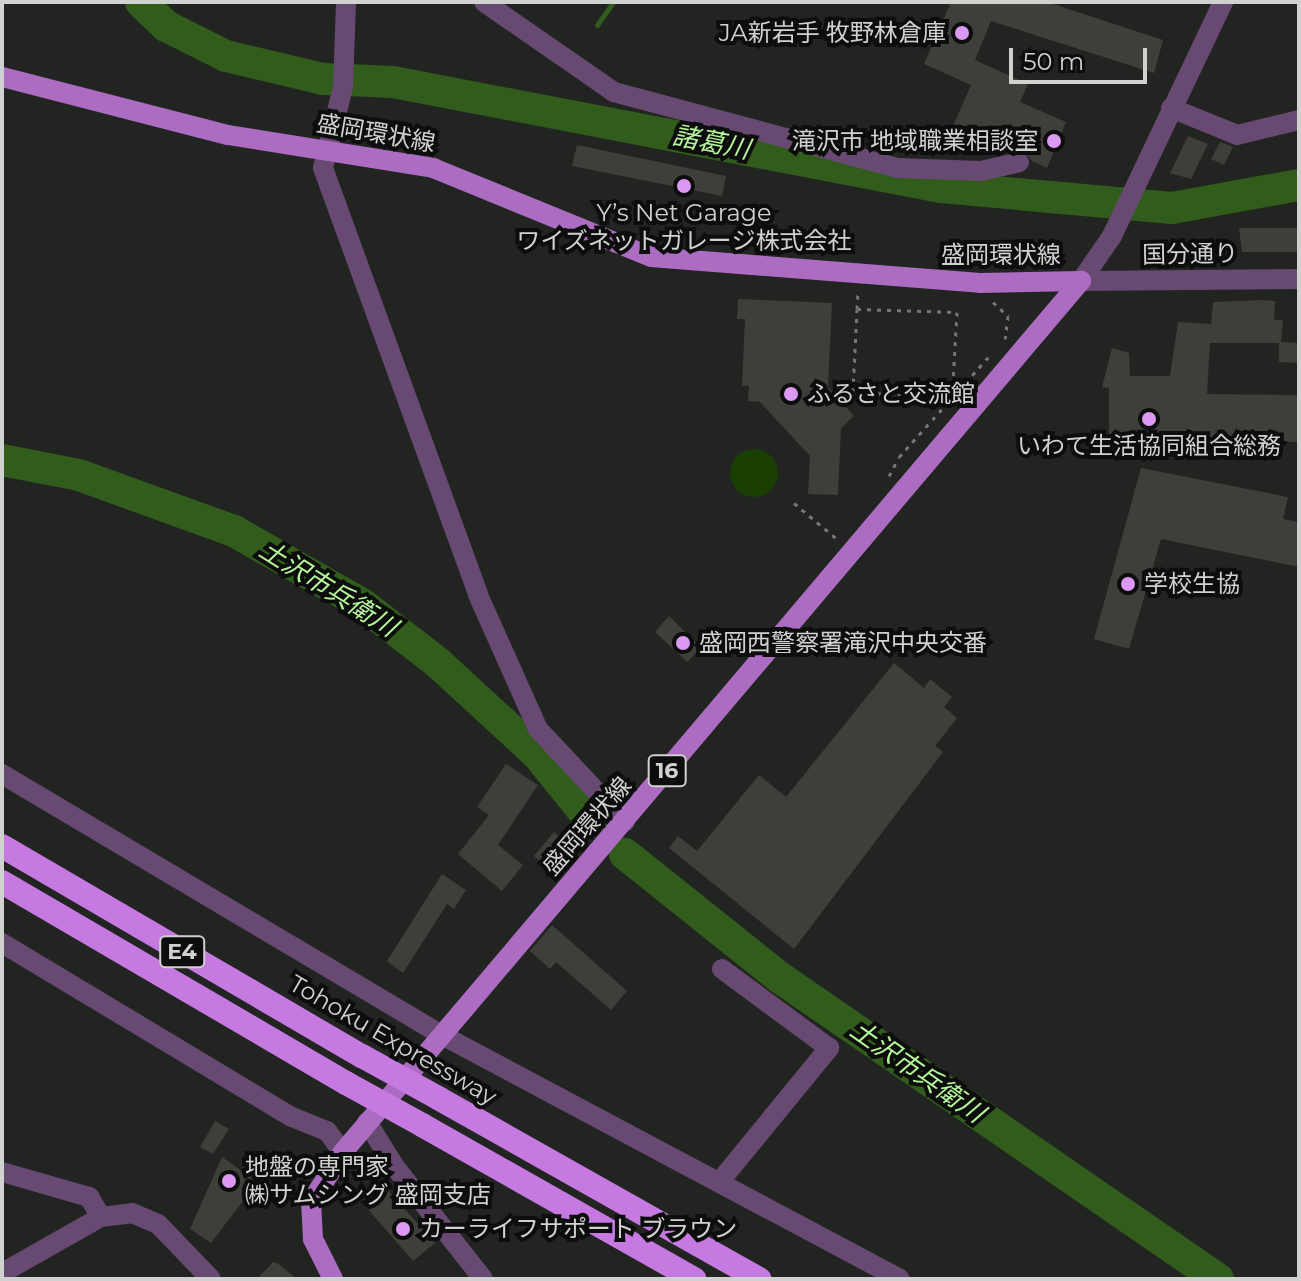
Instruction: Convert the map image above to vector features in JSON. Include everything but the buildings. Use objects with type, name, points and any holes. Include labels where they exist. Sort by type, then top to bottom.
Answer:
[{"type":"highway","name":"Tohoku Expressway","points":[[2,846],[362,1056],[759,1279]]},
{"type":"highway","name":"E4","points":[[2,882],[346,1083],[694,1279]]},
{"type":"main road","name":"盛岡環状線","points":[[2,77],[228,135],[433,168],[651,257],[980,283],[1081,281]]},
{"type":"main road","name":"盛岡環状線","points":[[333,1279],[313,1239],[311,1202],[343,1152],[1081,281]]},
{"type":"street","points":[[346,2],[343,87],[324,149],[323,168],[478,595],[538,729],[625,822]]},
{"type":"street","points":[[484,2],[614,92],[897,168],[981,171],[1019,162]]},
{"type":"street","points":[[1081,281],[1112,236],[1223,2]]},
{"type":"street","points":[[1171,108],[1237,135],[1299,120]]},
{"type":"street","name":"国分通り","points":[[1081,281],[1299,279]]},
{"type":"street","points":[[2,774],[440,1034],[721,1180],[900,1279]]},
{"type":"street","points":[[2,943],[292,1117],[327,1131],[343,1152]]},
{"type":"street","points":[[721,1180],[829,1048],[722,969]]},
{"type":"street","points":[[367,1122],[410,1188],[483,1279]]},
{"type":"street","points":[[2,1172],[89,1197],[101,1217]]},
{"type":"street","points":[[2,1273],[101,1217],[132,1213],[158,1224],[186,1265],[211,1279]]},
{"type":"path","points":[[844,290],[874,292]]},
{"type":"path","points":[[858,291],[853,392],[952,398]]},
{"type":"path","points":[[885,483],[899,457],[1006,338],[1008,316],[983,299]]},
{"type":"path","points":[[857,309],[957,312],[952,398]]},
{"type":"path","points":[[794,503],[843,544]]},
{"type":"green space","points":[[754,449],[771,456],[778,473],[771,490],[754,497],[737,490],[730,473],[737,456]]},
{"type":"waterway","name":"諸葛川","points":[[141,2],[166,26],[226,56],[323,79],[393,82],[941,187],[1172,208],[1299,185]]},
{"type":"waterway","points":[[597,25],[613,2]]},
{"type":"waterway","name":"土沢市兵衛川","points":[[2,460],[79,475],[234,531],[362,604],[437,662],[538,755],[592,822]]},
{"type":"waterway","name":"土沢市兵衛川","points":[[625,854],[779,977],[1218,1279]]},
{"type":"place","name":"JA新岩手 牧野林倉庫","points":[[962,33]]},
{"type":"place","name":"滝沢市 地域職業相談室","points":[[1054,141]]},
{"type":"place","name":"Y’s Net Garage ワイズネットガレージ株式会社","points":[[684,186]]},
{"type":"place","name":"ふるさと交流館","points":[[791,394]]},
{"type":"place","name":"いわて生活協同組合総務","points":[[1149,419]]},
{"type":"place","name":"学校生協","points":[[1128,584]]},
{"type":"place","name":"盛岡西警察署滝沢中央交番","points":[[683,643]]},
{"type":"place","name":"地盤の専門家 ㈱サムシング 盛岡支店","points":[[229,1181]]},
{"type":"place","name":"カーライフサポート ブラウン","points":[[403,1229]]}]
